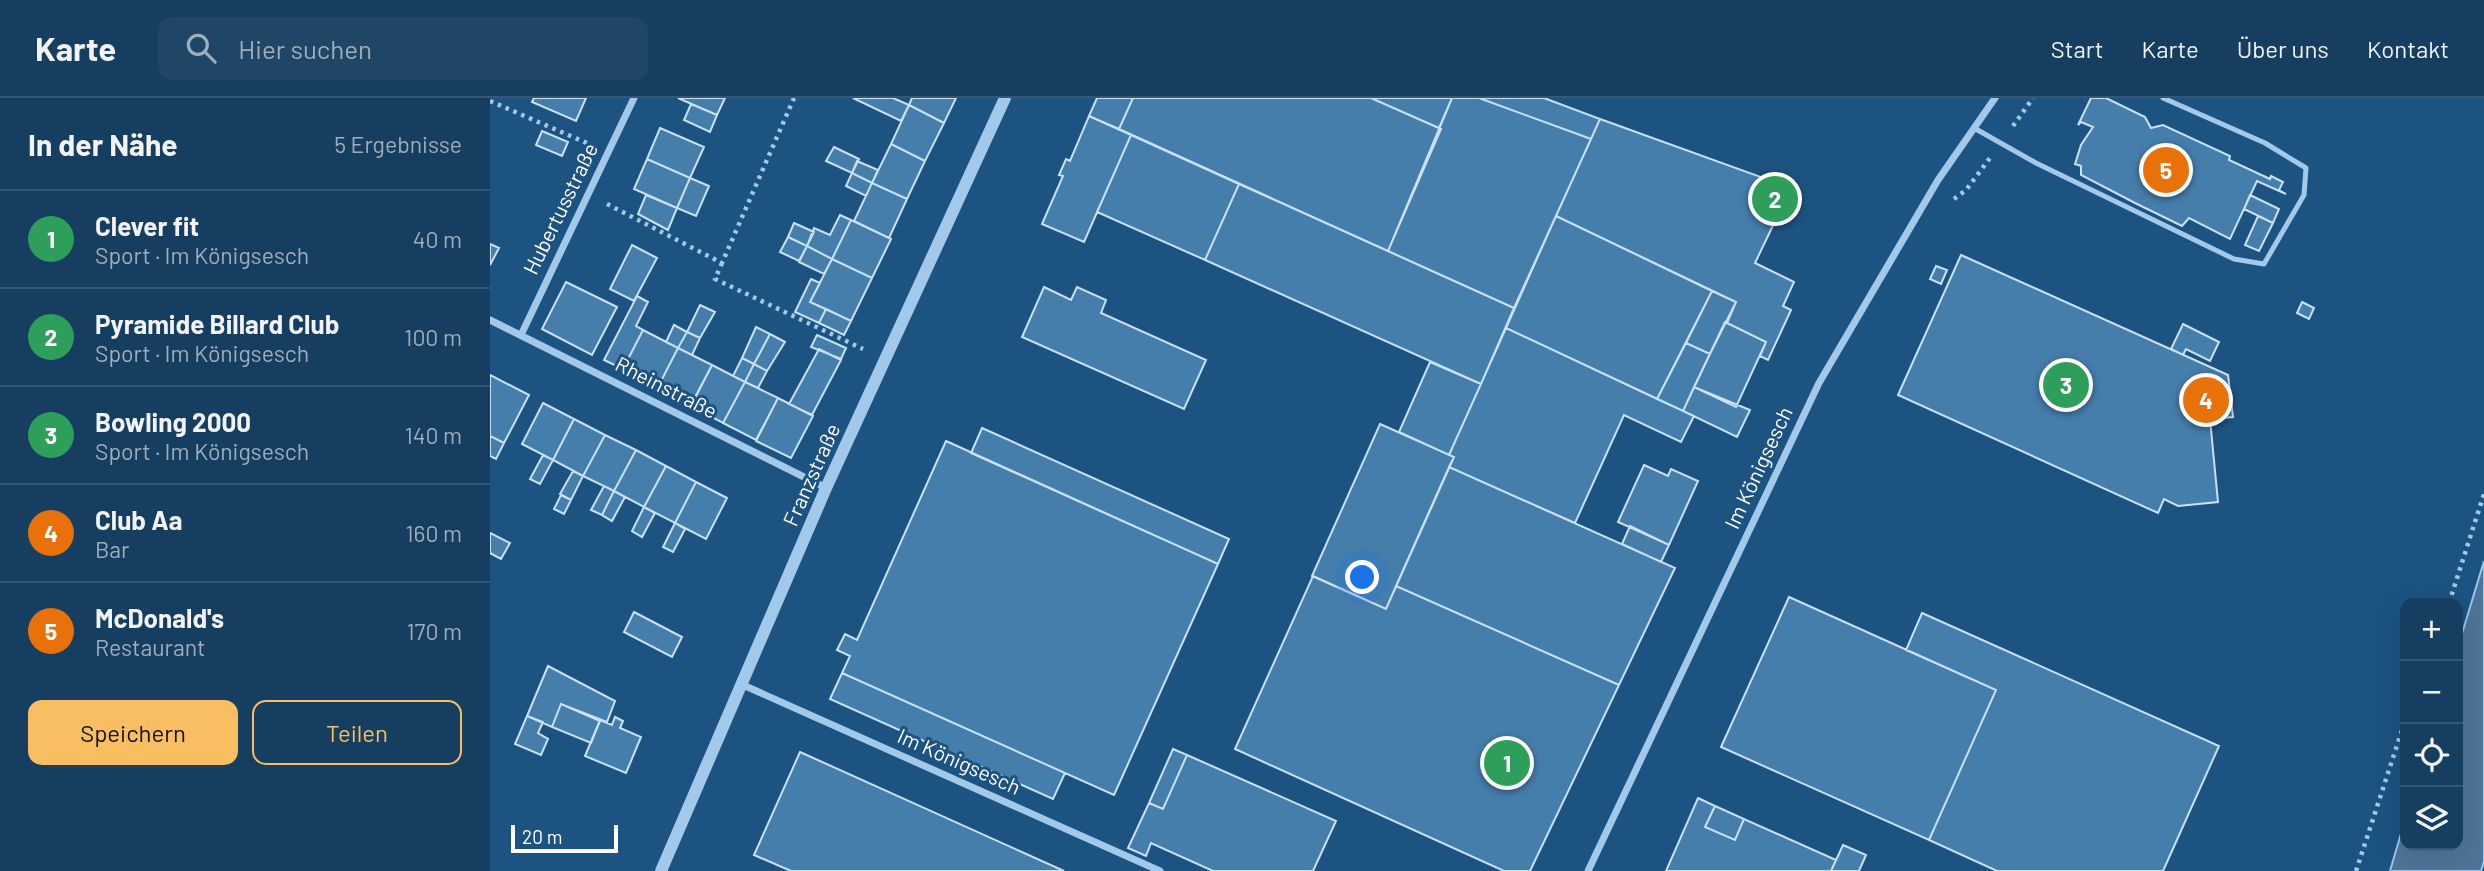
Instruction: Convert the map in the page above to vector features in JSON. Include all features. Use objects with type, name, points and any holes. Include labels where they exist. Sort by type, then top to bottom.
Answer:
[{"type":"street","name":"Hubertusstraße","points":[[521,335],[634,98]]},
{"type":"street","name":"Franzstraße","points":[[661,871],[826,488],[1005,98]]},
{"type":"street","name":"Im Königsesch","points":[[1588,871],[1819,383],[1938,180],[1995,98]]},
{"type":"street","name":"Rheinstraße","points":[[490,320],[826,488]]},
{"type":"street","name":"Im Königsesch","points":[[743,685],[1160,871]]},
{"type":"lane","points":[[1974,128],[2234,259],[2264,264],[2304,195],[2306,169],[2265,143],[2164,98]]},
{"type":"path","points":[[794,98],[715,279],[885,359]]},
{"type":"path","points":[[1966,190],[2033,98]]},
{"type":"path","points":[[490,102],[608,152]]},
{"type":"path","points":[[588,194],[722,263]]},
{"type":"path","points":[[2451,598],[2484,494]]},
{"type":"path","points":[[2356,871],[2404,724]]},
{"type":"water","points":[[2484,561],[2484,861],[2481,871],[2390,871],[2400,837],[2400,850],[2463,850],[2463,630]]},
{"type":"building","points":[[534,98],[586,98],[576,121],[532,102]]},
{"type":"building","points":[[678,98],[725,98],[717,115]]},
{"type":"building","points":[[853,98],[893,98],[909,105],[901,121]]},
{"type":"building","points":[[912,98],[956,98],[944,123],[909,105]]},
{"type":"building","points":[[1097,98],[1133,98],[1119,129],[1089,116]]},
{"type":"building","points":[[1133,98],[1371,98],[1441,129],[1388,251],[1119,129]]},
{"type":"building","points":[[1371,98],[1452,98],[1439,128]]},
{"type":"building","points":[[1452,98],[1479,98],[1591,139],[1514,308],[1388,251]]},
{"type":"building","points":[[1479,98],[1544,98],[1600,119],[1591,139]]},
{"type":"building","points":[[2091,98],[2106,98],[2145,117],[2151,128],[2163,125],[2230,156],[2229,160],[2270,179],[2271,176],[2283,182],[2279,190],[2286,194],[2257,181],[2230,239],[2189,218],[2182,226],[2135,203],[2081,175],[2081,166],[2075,164],[2081,145],[2093,127],[2081,122],[2078,125]]},
{"type":"building","points":[[691,104],[717,115],[710,132],[684,120]]},
{"type":"building","points":[[909,105],[944,123],[925,161],[891,144]]},
{"type":"building","points":[[1089,116],[1131,135],[1084,242],[1042,224],[1063,176],[1059,175],[1066,159],[1070,161]]},
{"type":"building","points":[[1600,119],[1791,188],[1755,263],[1794,282],[1783,306],[1791,310],[1768,360],[1760,356],[1766,342],[1727,323],[1736,302],[1556,216]]},
{"type":"building","points":[[660,128],[704,147],[690,178],[647,159]]},
{"type":"building","points":[[542,131],[568,142],[562,156],[536,145]]},
{"type":"building","points":[[1131,135],[1239,184],[1205,260],[1097,212]]},
{"type":"building","points":[[891,144],[925,161],[907,199],[872,183]]},
{"type":"building","points":[[834,147],[859,159],[852,173],[826,161]]},
{"type":"building","points":[[647,159],[690,178],[677,208],[634,189]]},
{"type":"building","points":[[857,161],[878,170],[872,183],[852,173]]},
{"type":"building","points":[[852,173],[872,183],[866,196],[846,186]]},
{"type":"building","points":[[690,178],[709,186],[696,216],[677,208]]},
{"type":"building","points":[[872,183],[907,199],[889,238],[891,239],[854,221]]},
{"type":"building","points":[[1239,184],[1514,308],[1481,384],[1205,260]]},
{"type":"building","points":[[646,195],[677,208],[668,230],[638,214]]},
{"type":"building","points":[[2250,195],[2279,209],[2273,223],[2244,209]]},
{"type":"building","points":[[840,215],[851,220],[832,259],[807,246],[814,228],[830,235]]},
{"type":"building","points":[[1556,216],[1712,291],[1657,399],[1506,328]]},
{"type":"building","points":[[2258,216],[2273,223],[2259,251],[2245,245]]},
{"type":"building","points":[[851,220],[891,239],[872,278],[832,259]]},
{"type":"building","points":[[794,223],[814,232],[807,246],[788,237]]},
{"type":"building","points":[[788,237],[807,246],[799,261],[780,252]]},
{"type":"building","points":[[490,244],[499,248],[490,265]]},
{"type":"building","points":[[632,245],[657,258],[634,301],[610,289]]},
{"type":"building","points":[[807,246],[832,259],[824,274],[799,262]]},
{"type":"building","points":[[1961,255],[2228,375],[2233,417],[2210,419],[2218,502],[2178,506],[2164,499],[2158,513],[1898,395]]},
{"type":"building","points":[[832,259],[872,278],[851,321],[810,302]]},
{"type":"building","points":[[1936,266],[1947,270],[1941,284],[1930,279]]},
{"type":"building","points":[[811,279],[820,283],[810,302],[826,309],[819,323],[795,312]]},
{"type":"building","points":[[566,282],[617,307],[592,355],[542,329]]},
{"type":"building","points":[[1044,287],[1071,300],[1077,287],[1106,300],[1101,313],[1206,360],[1184,409],[1022,337]]},
{"type":"building","points":[[1712,291],[1736,302],[1710,354],[1686,343]]},
{"type":"building","points":[[637,296],[648,302],[636,326],[643,330],[623,369],[604,360]]},
{"type":"building","points":[[2302,302],[2314,308],[2309,319],[2297,313]]},
{"type":"building","points":[[700,305],[715,312],[700,338],[687,332]]},
{"type":"building","points":[[826,309],[851,321],[844,335],[819,323]]},
{"type":"building","points":[[1725,322],[1766,342],[1736,407],[1694,387]]},
{"type":"building","points":[[2183,324],[2219,342],[2210,361],[2186,349],[2183,355],[2171,349]]},
{"type":"building","points":[[674,325],[687,332],[678,348],[666,342]]},
{"type":"building","points":[[756,327],[770,334],[754,364],[742,358]]},
{"type":"building","points":[[1506,328],[1694,416],[1681,442],[1624,415],[1575,523],[1449,467],[1454,457],[1449,455]]},
{"type":"building","points":[[643,330],[678,348],[657,389],[622,371]]},
{"type":"building","points":[[687,332],[700,338],[692,355],[678,348]]},
{"type":"building","points":[[770,334],[785,342],[767,371],[754,364]]},
{"type":"building","points":[[817,335],[846,348],[841,359],[811,347]]},
{"type":"building","points":[[1686,343],[1710,354],[1683,411],[1657,399]]},
{"type":"building","points":[[678,348],[712,365],[690,407],[657,389]]},
{"type":"building","points":[[819,349],[841,360],[812,415],[789,404]]},
{"type":"building","points":[[742,358],[754,364],[745,382],[733,376]]},
{"type":"building","points":[[1430,362],[1481,384],[1449,455],[1399,432]]},
{"type":"building","points":[[754,364],[767,371],[758,388],[745,382]]},
{"type":"building","points":[[712,365],[745,382],[723,423],[691,406]]},
{"type":"building","points":[[490,375],[529,395],[504,443],[490,436]]},
{"type":"building","points":[[745,382],[778,398],[756,440],[723,423]]},
{"type":"building","points":[[1694,387],[1750,410],[1737,437],[1683,411]]},
{"type":"building","points":[[778,398],[813,416],[791,458],[756,441]]},
{"type":"building","points":[[543,403],[574,419],[553,460],[522,444]]},
{"type":"building","points":[[574,419],[605,435],[583,476],[553,460]]},
{"type":"building","points":[[1380,424],[1454,457],[1386,609],[1312,576]]},
{"type":"building","points":[[982,428],[1229,539],[1218,564],[971,453]]},
{"type":"building","points":[[605,435],[636,450],[614,491],[583,476]]},
{"type":"building","points":[[490,436],[504,443],[496,459],[490,456]]},
{"type":"building","points":[[946,441],[1218,564],[1114,795],[842,673],[850,656],[837,650],[845,634],[857,640]]},
{"type":"building","points":[[636,450],[666,466],[644,507],[614,491]]},
{"type":"building","points":[[543,455],[553,460],[540,484],[530,479]]},
{"type":"building","points":[[1644,465],[1668,476],[1671,469],[1698,481],[1669,545],[1618,522]]},
{"type":"building","points":[[666,466],[696,482],[675,523],[644,507]]},
{"type":"building","points":[[1449,467],[1675,568],[1619,685],[1396,586]]},
{"type":"building","points":[[573,471],[583,476],[571,500],[560,494]]},
{"type":"building","points":[[696,482],[727,498],[706,539],[675,523]]},
{"type":"building","points":[[604,486],[614,491],[602,515],[591,510]]},
{"type":"building","points":[[614,491],[625,497],[612,521],[602,515]]},
{"type":"building","points":[[561,495],[571,500],[564,514],[554,509]]},
{"type":"building","points":[[644,507],[655,513],[642,537],[632,531]]},
{"type":"building","points":[[675,523],[685,529],[673,552],[663,547]]},
{"type":"building","points":[[1630,526],[1669,545],[1661,562],[1622,544]]},
{"type":"building","points":[[490,533],[510,543],[501,559],[490,553]]},
{"type":"building","points":[[1313,576],[1386,609],[1396,586],[1619,685],[1530,871],[1504,871],[1235,749]]},
{"type":"building","points":[[1789,597],[1996,690],[1929,840],[1721,747]]},
{"type":"building","points":[[634,612],[682,637],[672,657],[624,632]]},
{"type":"building","points":[[1922,613],[2219,746],[2163,871],[1997,871],[1929,840],[1996,690],[1906,650]]},
{"type":"building","points":[[548,666],[615,701],[607,722],[561,704],[552,727],[527,716]]},
{"type":"building","points":[[842,673],[1065,773],[1053,799],[830,699]]},
{"type":"building","points":[[561,704],[600,721],[591,743],[552,727]]},
{"type":"building","points":[[527,716],[543,722],[538,733],[548,739],[541,755],[515,744]]},
{"type":"building","points":[[615,717],[623,721],[620,728],[641,737],[626,773],[585,756],[600,720],[612,725]]},
{"type":"building","points":[[1173,749],[1187,755],[1163,809],[1149,803]]},
{"type":"building","points":[[800,752],[1064,871],[791,871],[754,855]]},
{"type":"building","points":[[1187,755],[1336,821],[1313,871],[1213,871],[1151,843],[1146,856],[1128,848],[1149,803],[1163,809]]},
{"type":"building","points":[[1698,798],[1715,806],[1705,827],[1735,840],[1744,819],[1836,860],[1831,871],[1666,871]]},
{"type":"building","points":[[1715,806],[1744,819],[1735,840],[1705,827]]},
{"type":"building","points":[[1843,845],[1866,855],[1859,871],[1831,871]]},
{"type":"place","name":"McDonald's","points":[[2166,170]]},
{"type":"place","name":"Pyramide Billard Club","points":[[1775,199]]},
{"type":"place","name":"Bowling 2000","points":[[2066,385]]},
{"type":"place","name":"Club Aa","points":[[2206,400]]},
{"type":"place","name":"Clever fit","points":[[1507,763]]}]
